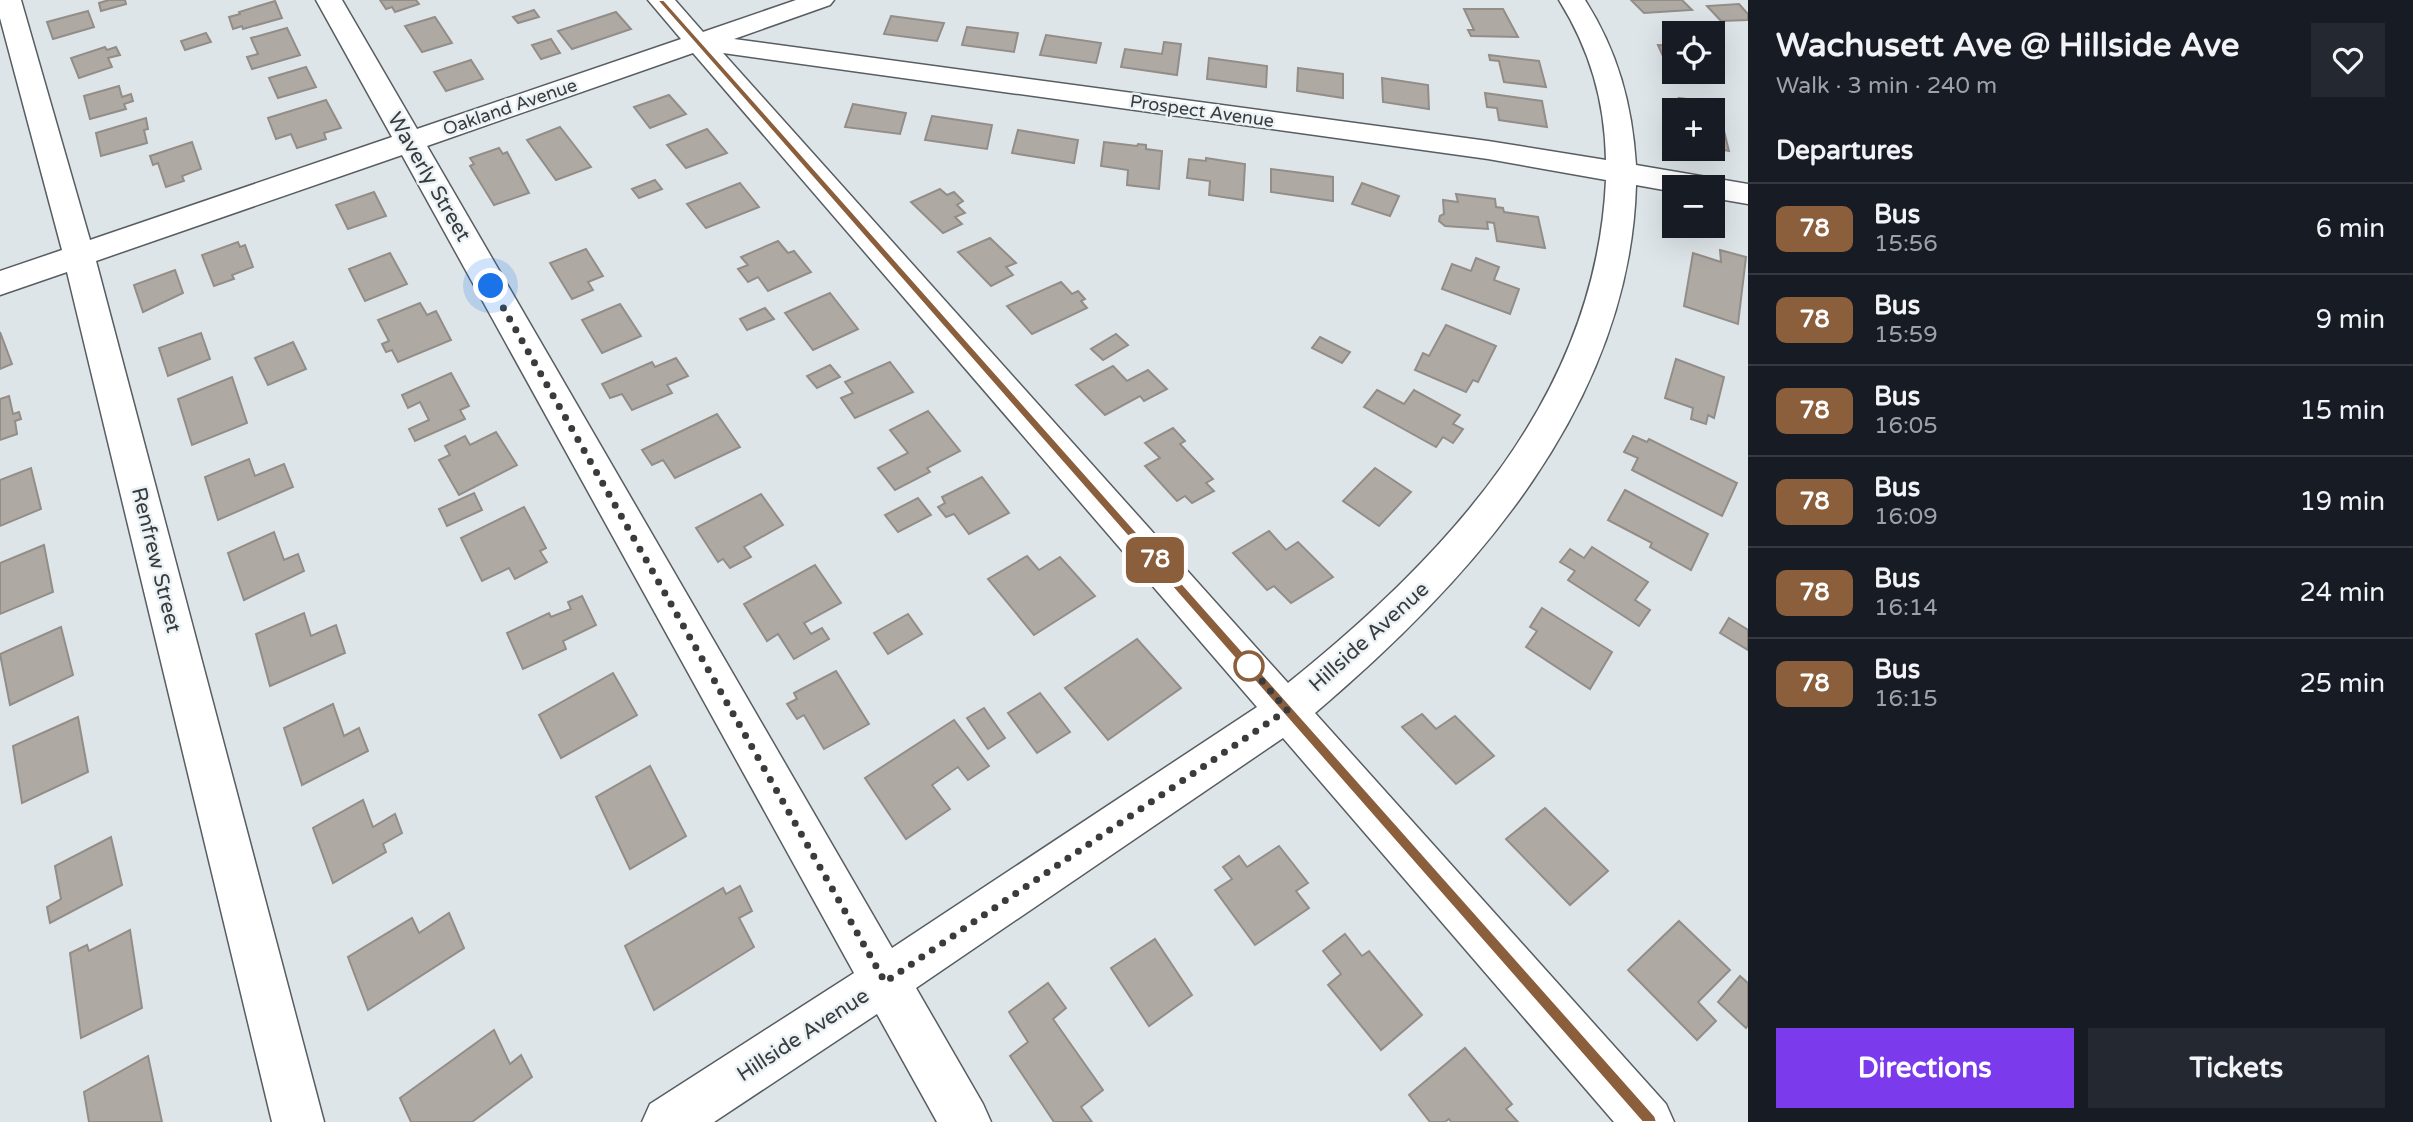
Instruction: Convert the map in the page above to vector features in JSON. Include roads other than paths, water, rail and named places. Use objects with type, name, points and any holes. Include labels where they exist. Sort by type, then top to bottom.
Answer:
[{"type":"street","name":"Renfrew Street","points":[[8,0],[79,256],[298,1122]]},
{"type":"street","name":"Waverly Street","points":[[329,0],[965,1122]]},
{"type":"street","points":[[661,0],[1648,1122]]},
{"type":"street","name":"Oakland Avenue","points":[[0,283],[821,0]]},
{"type":"street","name":"Hillside Avenue","points":[[668,1122],[885,982],[1287,710],[1373,637],[1425,588],[1513,485],[1546,434],[1575,377],[1607,288],[1619,216],[1619,131],[1606,67],[1595,36],[1572,0]]},
{"type":"street","name":"Prospect Avenue","points":[[698,42],[1488,150],[1662,179]]},
{"type":"street","points":[[1725,190],[1748,194]]}]
